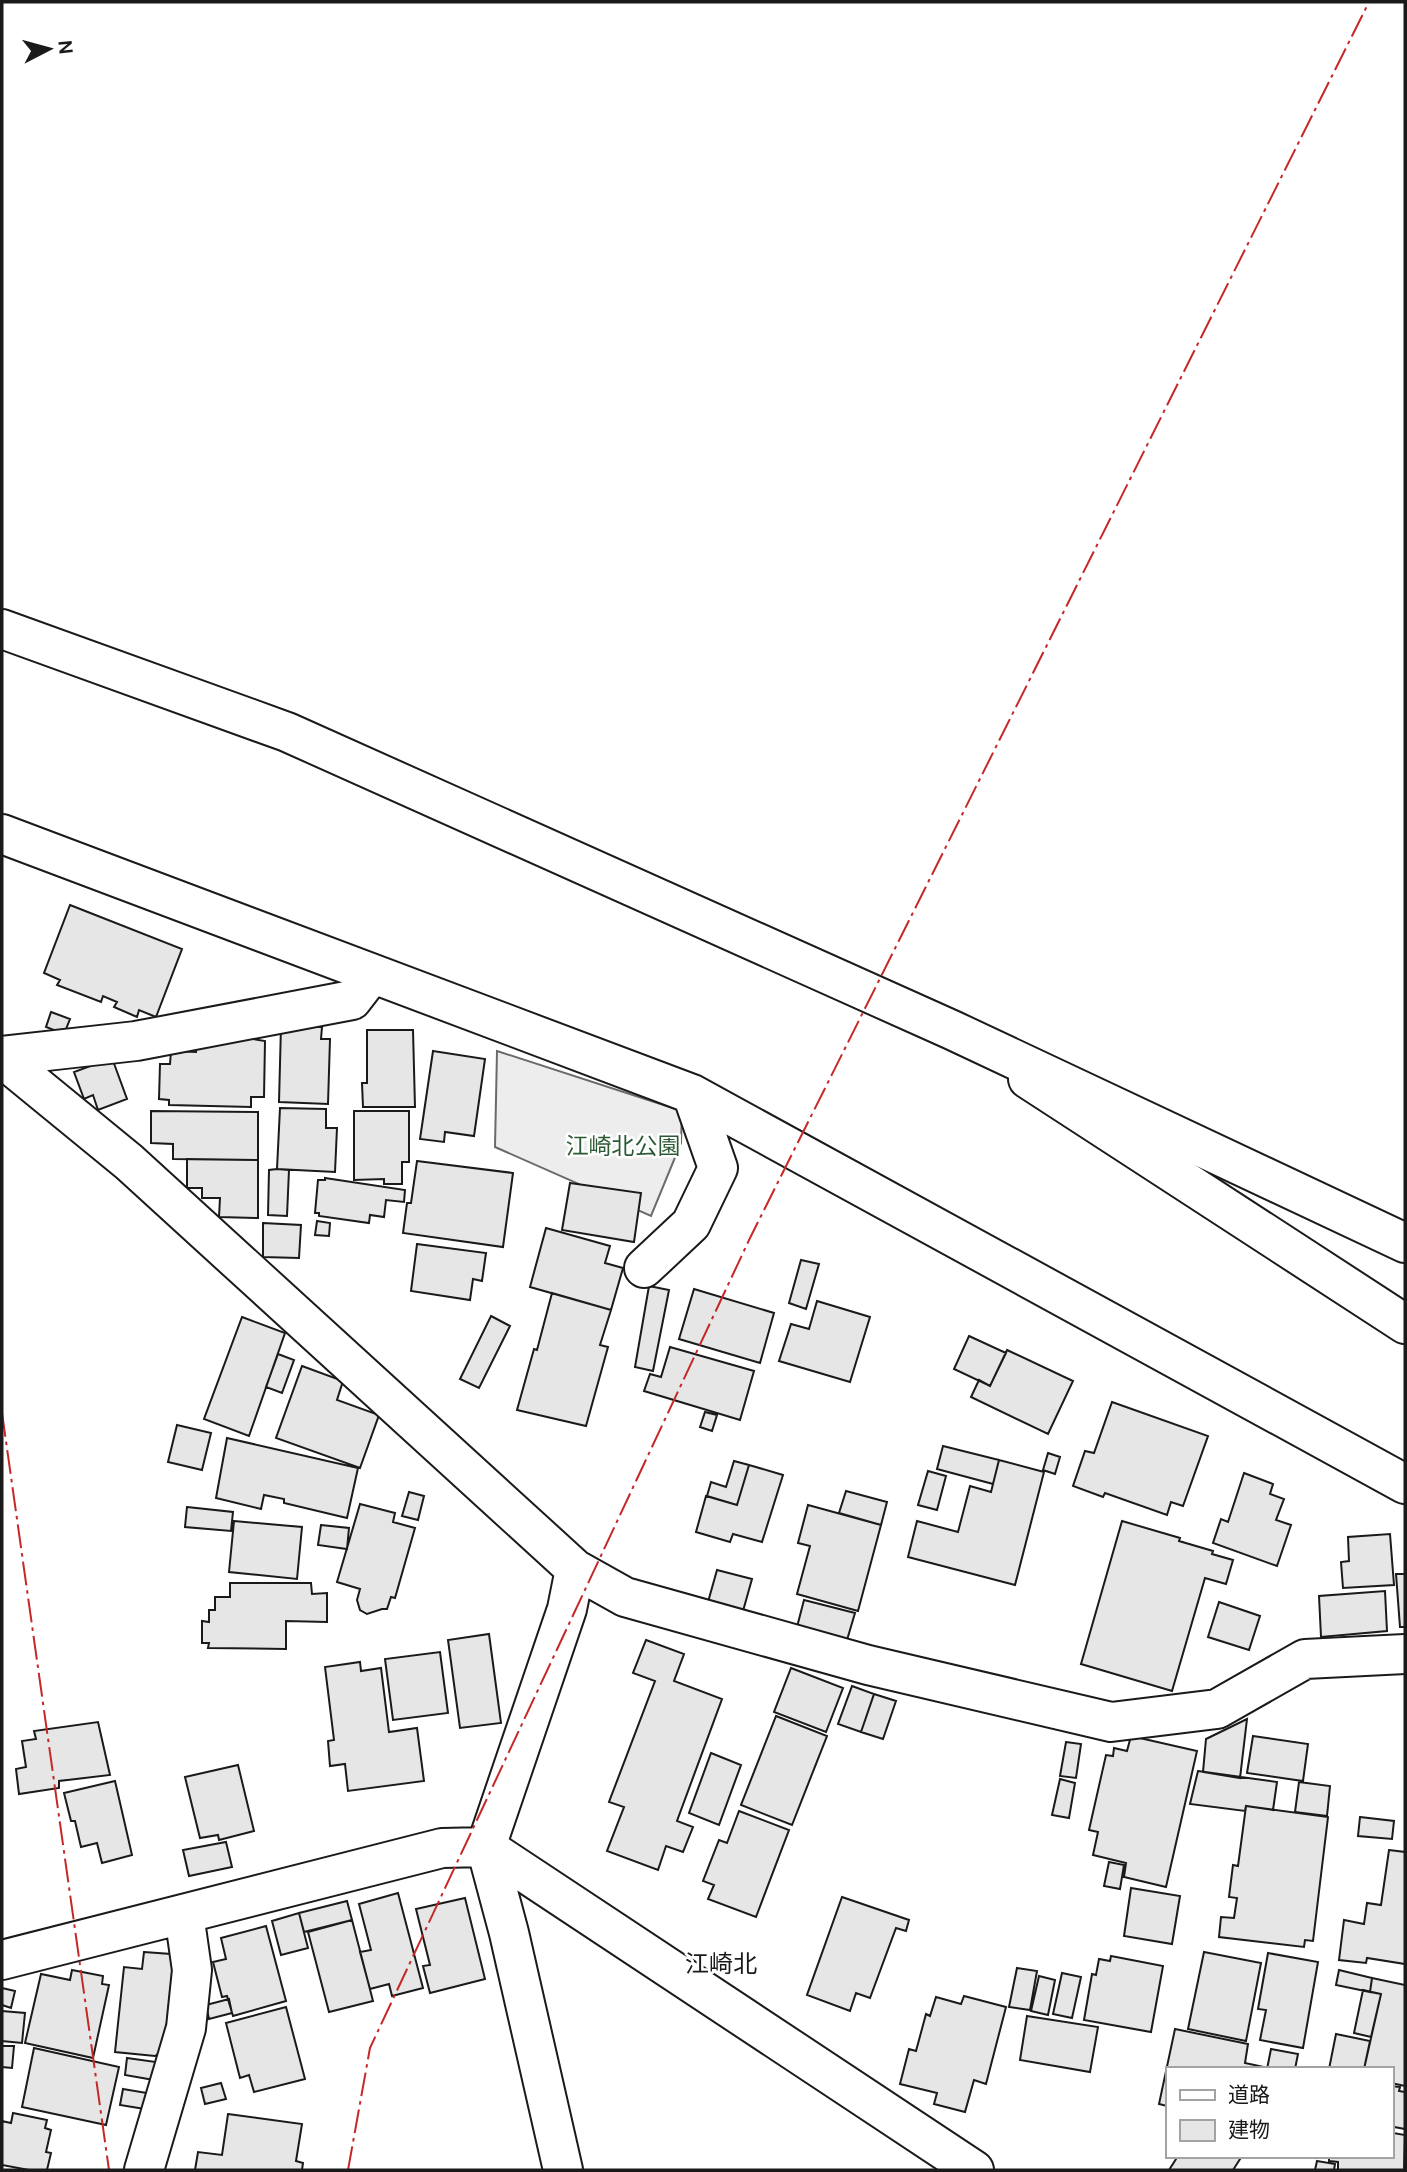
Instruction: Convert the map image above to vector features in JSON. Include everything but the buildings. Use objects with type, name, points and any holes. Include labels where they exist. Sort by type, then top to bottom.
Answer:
[{"type":"street","points":[[2,629],[287,732],[952,1030],[1405,1243]]},
{"type":"street","points":[[2,834],[692,1094],[1405,1484]]},
{"type":"street","points":[[2,1057],[136,1041],[352,1000],[372,974]]},
{"type":"street","points":[[952,1030],[1405,1324]]},
{"type":"street","points":[[2,1057],[130,1162],[575,1569],[625,1597],[868,1665],[1111,1723],[1217,1709],[1305,1659],[1405,1654]]},
{"type":"street","points":[[644,1268],[691,1224],[718,1168],[692,1094]]},
{"type":"street","points":[[563,2170],[509,1933],[486,1847],[567,1609],[575,1569]]},
{"type":"street","points":[[2,1960],[442,1848],[486,1847],[974,2170]]},
{"type":"street","points":[[144,2170],[186,2028],[192,1969],[184,1914]]},
{"type":"shaded area","name":"江崎北公園","points":[[497,1051],[682,1111],[681,1143],[651,1216],[495,1147]]},
{"type":"power","points":[[348,2170],[370,2048],[750,1238],[1369,2]]},
{"type":"power","points":[[2,1413],[109,2170]]},
{"type":"district","name":"江崎北","points":[[721,1964]]}]
